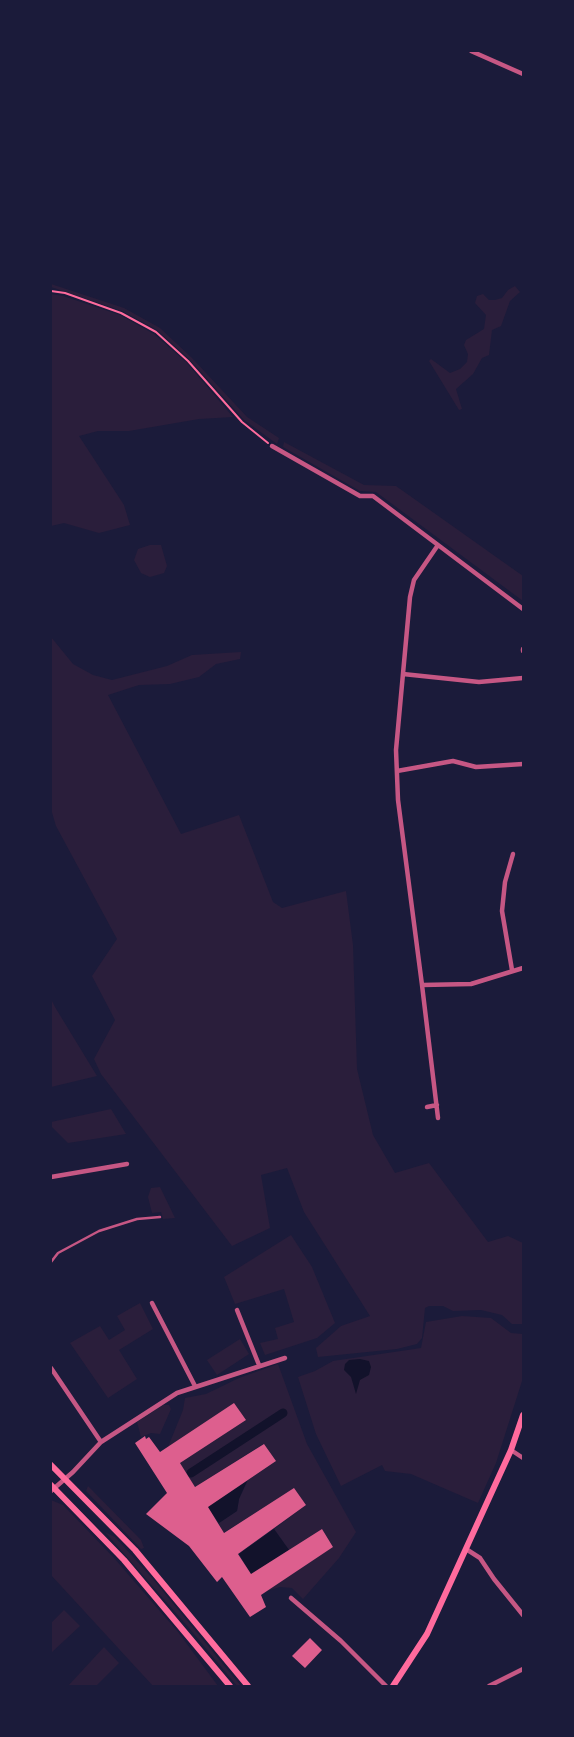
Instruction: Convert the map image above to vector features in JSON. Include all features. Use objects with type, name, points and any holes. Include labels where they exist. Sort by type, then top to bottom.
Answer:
[{"type":"main road","points":[[393,1686],[427,1634],[511,1450],[523,1415]]},
{"type":"main road","points":[[51,1465],[135,1550],[248,1686]]},
{"type":"main road","points":[[52,1488],[133,1570],[230,1686]]},
{"type":"street","points":[[471,51],[523,74]]},
{"type":"street","points":[[272,446],[360,496],[373,496],[523,609]]},
{"type":"street","points":[[438,545],[414,579],[410,597],[396,750],[398,800],[438,1118]]},
{"type":"street","points":[[403,674],[479,682],[523,678]]},
{"type":"street","points":[[397,771],[453,761],[476,767],[523,764]]},
{"type":"street","points":[[512,970],[502,911],[505,882],[513,854]]},
{"type":"street","points":[[422,985],[471,984],[523,968]]},
{"type":"street","points":[[427,1107],[437,1105]]},
{"type":"street","points":[[51,1177],[127,1164]]},
{"type":"street","points":[[152,1303],[195,1386]]},
{"type":"street","points":[[237,1310],[259,1365]]},
{"type":"street","points":[[52,1488],[65,1479],[101,1443],[177,1393],[285,1358]]},
{"type":"street","points":[[51,1368],[101,1443]]},
{"type":"street","points":[[511,1450],[523,1458]]},
{"type":"street","points":[[465,1548],[480,1558],[523,1615]]},
{"type":"street","points":[[291,1598],[341,1641],[386,1686]]},
{"type":"street","points":[[489,1686],[523,1669]]},
{"type":"lane","points":[[51,1262],[58,1253],[99,1231],[137,1219],[160,1217]]},
{"type":"path","points":[[51,291],[65,293],[121,313],[156,332],[188,361],[242,422],[272,446]]},
{"type":"shaded area","points":[[51,284],[124,308],[160,328],[247,417],[279,438],[277,444],[244,420],[190,360],[157,330],[122,311],[51,287]]},
{"type":"shaded area","points":[[515,286],[520,292],[510,301],[501,326],[492,330],[489,355],[482,358],[473,374],[456,389],[462,409],[459,410],[429,361],[431,359],[450,373],[460,369],[467,362],[468,354],[464,345],[466,340],[484,329],[486,315],[475,303],[477,296],[483,294],[489,300],[495,300],[502,298]]},
{"type":"shaded area","points":[[51,294],[120,315],[154,334],[186,362],[233,417],[199,419],[129,431],[98,431],[79,436],[124,505],[130,525],[99,533],[64,523],[51,526]]},
{"type":"shaded area","points":[[284,442],[364,485],[396,486],[523,576],[523,601],[376,492],[360,491],[283,447]]},
{"type":"shaded area","points":[[161,545],[167,566],[164,573],[150,577],[141,573],[134,560],[138,549]]},
{"type":"shaded area","points":[[51,637],[73,664],[93,675],[112,680],[167,666],[192,655],[241,652],[240,659],[216,664],[199,677],[170,684],[139,685],[108,695],[181,834],[239,815],[273,902],[282,908],[346,891],[353,945],[357,1069],[373,1135],[395,1173],[429,1163],[488,1242],[508,1236],[523,1243],[523,1324],[512,1324],[502,1315],[481,1310],[453,1311],[443,1306],[429,1306],[425,1308],[422,1338],[417,1344],[397,1349],[318,1357],[316,1348],[341,1326],[370,1316],[304,1212],[287,1168],[261,1175],[270,1228],[232,1246],[101,1074],[94,1059],[115,1020],[92,976],[117,939],[56,826],[51,809]]},
{"type":"shaded area","points":[[51,999],[55,1007],[97,1076],[51,1087]]},
{"type":"shaded area","points":[[111,1109],[126,1134],[68,1143],[51,1126],[51,1122]]},
{"type":"shaded area","points":[[160,1187],[175,1218],[163,1219],[161,1212],[152,1213],[148,1197],[151,1188]]},
{"type":"shaded area","points":[[291,1235],[312,1267],[335,1323],[317,1338],[265,1355],[260,1343],[278,1339],[275,1328],[294,1322],[284,1289],[235,1304],[224,1277]]},
{"type":"shaded area","points":[[140,1303],[153,1329],[119,1350],[137,1379],[108,1398],[70,1343],[100,1326],[109,1340],[125,1330],[117,1316]]},
{"type":"shaded area","points":[[462,1316],[491,1318],[511,1333],[523,1334],[522,1381],[496,1463],[478,1503],[411,1474],[385,1471],[382,1465],[341,1486],[316,1434],[298,1377],[333,1361],[421,1348],[426,1322]]},
{"type":"shaded area","points":[[240,1339],[249,1354],[217,1375],[207,1360]]},
{"type":"shaded area","points":[[349,1360],[369,1361],[371,1367],[369,1375],[360,1380],[356,1394],[351,1377],[344,1370]]},
{"type":"shaded area","points":[[278,1364],[307,1444],[356,1532],[339,1558],[303,1599],[292,1588],[280,1587],[267,1591],[333,1547],[322,1529],[289,1550],[274,1529],[306,1505],[294,1489],[223,1533],[219,1523],[237,1511],[239,1499],[248,1480],[275,1462],[263,1444],[195,1487],[180,1463],[246,1420],[168,1447],[185,1398],[206,1394]]},
{"type":"shaded area","points":[[163,1405],[169,1405],[171,1409],[160,1434],[151,1433],[141,1437],[137,1422]]},
{"type":"shaded area","points":[[247,1481],[237,1511],[219,1523],[207,1507]]},
{"type":"shaded area","points":[[88,1486],[141,1540],[144,1548],[141,1549],[86,1491]]},
{"type":"shaded area","points":[[51,1500],[63,1505],[114,1558],[178,1632],[218,1686],[153,1686],[51,1575]]},
{"type":"shaded area","points":[[274,1529],[289,1550],[251,1574],[239,1554]]},
{"type":"shaded area","points":[[105,1532],[115,1537],[153,1579],[241,1686],[237,1686]]},
{"type":"shaded area","points":[[64,1610],[80,1626],[51,1653],[51,1623]]},
{"type":"shaded area","points":[[104,1647],[119,1663],[96,1686],[68,1686]]},
{"type":"building","points":[[234,1403],[246,1420],[180,1463],[195,1487],[264,1444],[276,1461],[208,1507],[224,1533],[294,1488],[306,1505],[238,1554],[251,1574],[322,1529],[333,1547],[261,1595],[266,1607],[250,1617],[222,1577],[217,1582],[189,1546],[146,1514],[167,1493],[135,1443],[145,1436],[146,1439],[149,1437],[160,1452]]},
{"type":"building","points":[[310,1638],[322,1650],[305,1668],[292,1656]]},
{"type":"waterway","points":[[191,1473],[283,1413]]}]
